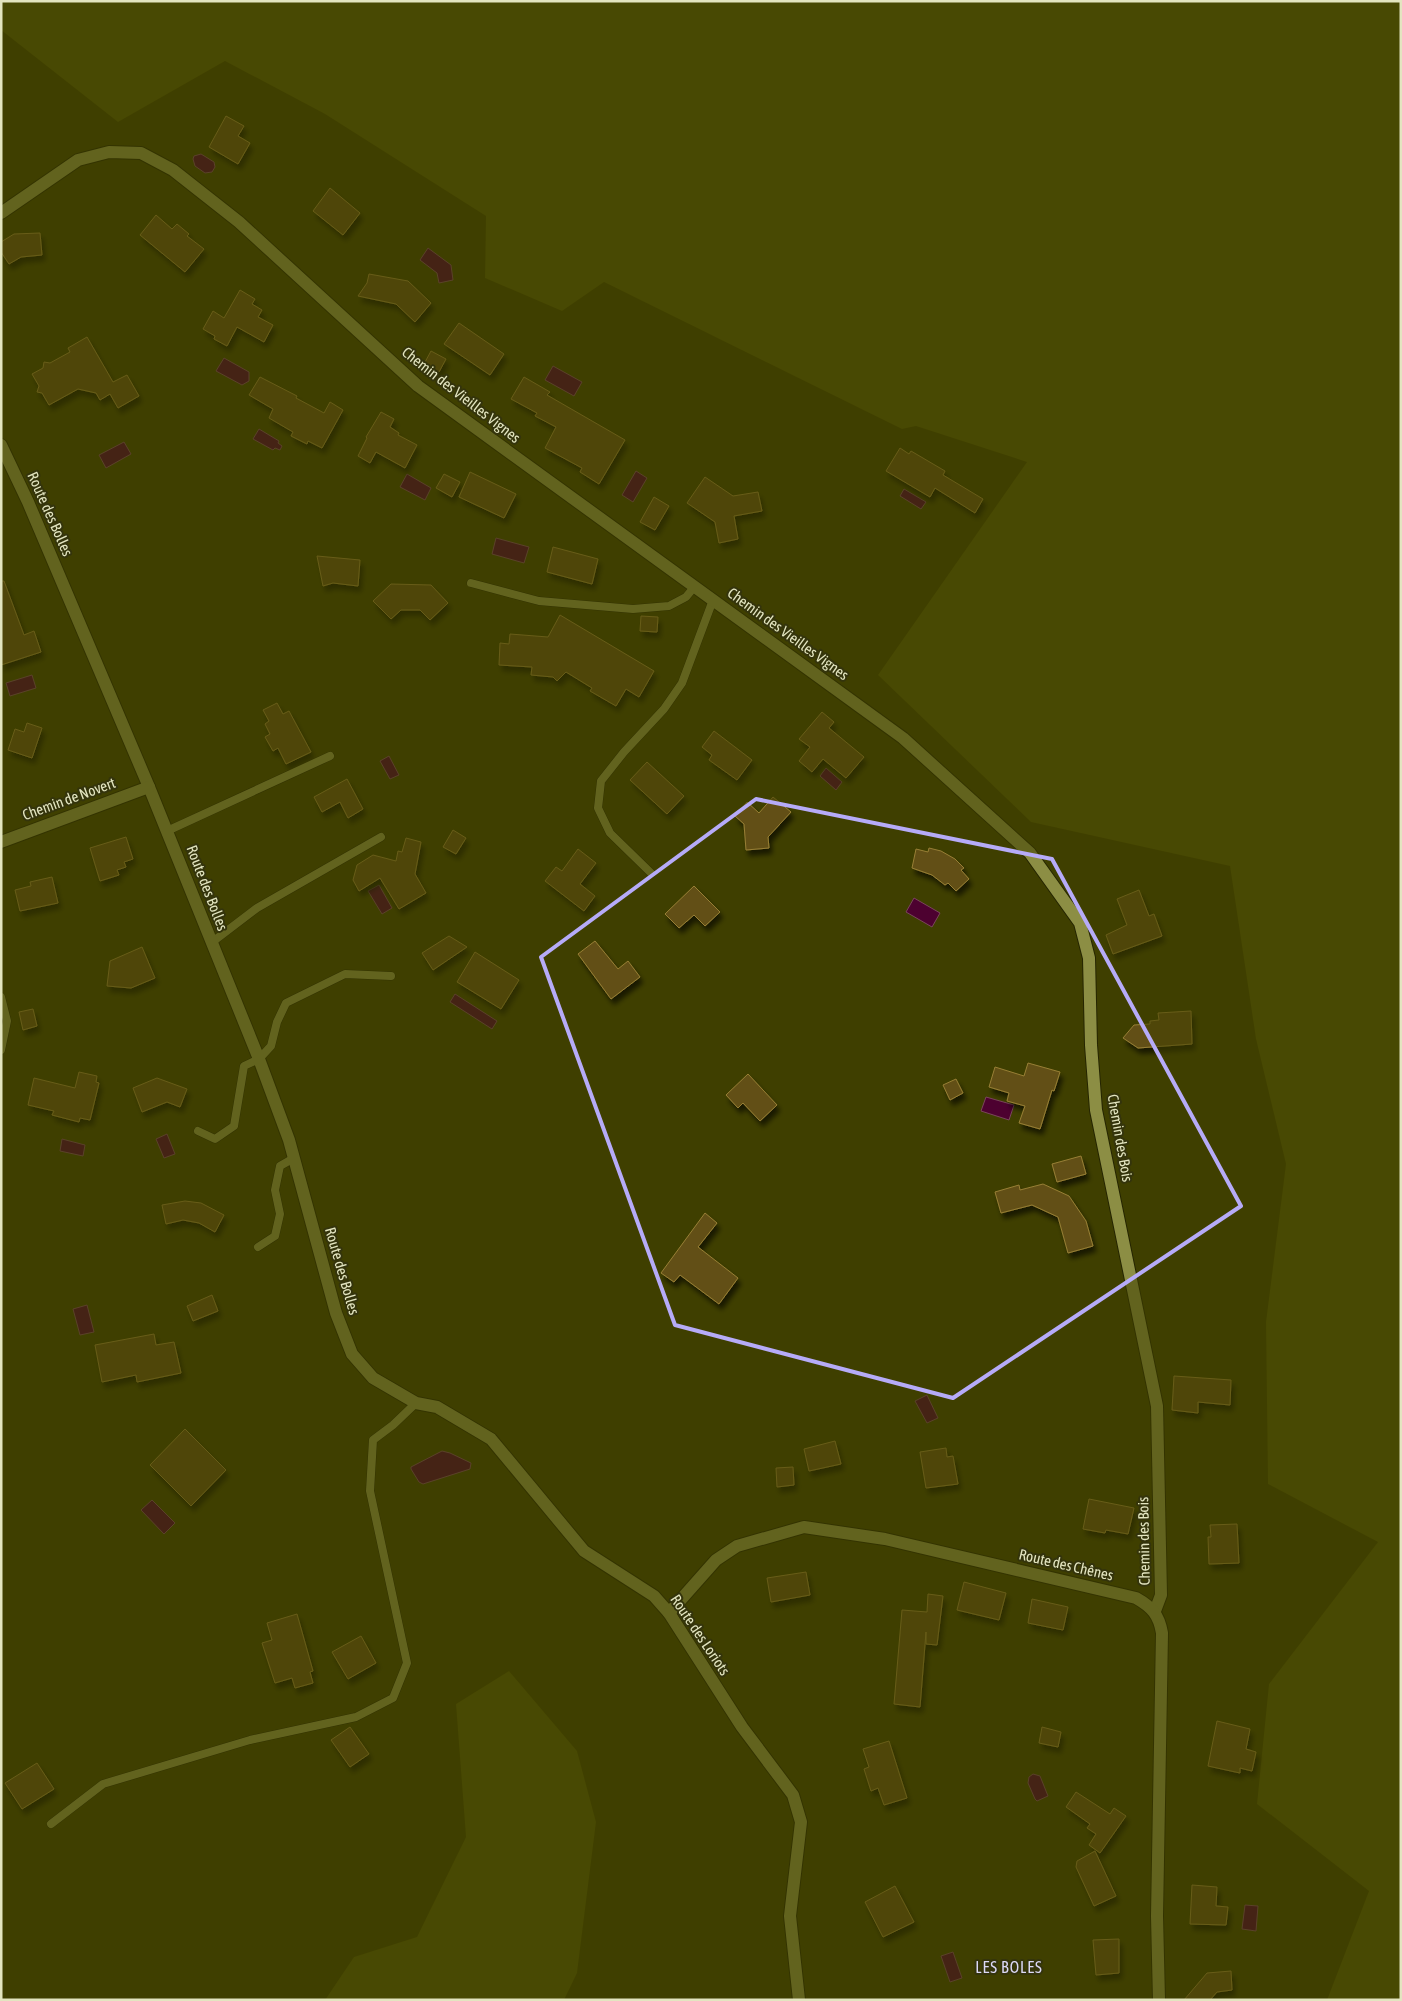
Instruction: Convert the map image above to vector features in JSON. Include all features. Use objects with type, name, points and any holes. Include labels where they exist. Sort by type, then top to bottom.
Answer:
[{"type":"street","name":"Chemin des Vieilles Vignes","points":[[1,213],[78,160],[108,152],[141,154],[173,170],[239,222],[418,386],[903,738]]},
{"type":"street","name":"Route des Bolles","points":[[1,445],[28,502],[149,787],[259,1059],[294,1158],[336,1312],[352,1354]]},
{"type":"street","name":"Chemin des Bois","points":[[903,738],[1030,852],[1080,923],[1089,958],[1096,1110],[1157,1406],[1161,1595],[1155,1611]]},
{"type":"street","name":"Chemin de Novert","points":[[1,842],[149,787]]},
{"type":"street","name":"Route des Loriots","points":[[352,1354],[373,1378],[416,1403],[437,1407],[491,1439],[584,1551],[654,1596],[669,1613],[742,1727],[793,1795],[800,1822],[790,1916],[799,2000]]},
{"type":"street","name":"Route des Chênes","points":[[669,1613],[716,1560],[738,1546],[804,1527],[895,1541],[1136,1598],[1155,1611]]},
{"type":"street","points":[[1155,1611],[1160,1622],[1162,1634],[1157,1916],[1159,2000]]},
{"type":"lane","points":[[471,583],[539,601],[634,609],[669,606],[686,597],[695,586]]},
{"type":"lane","points":[[651,873],[610,833],[598,808],[601,781],[624,752],[664,709],[682,683],[713,600]]},
{"type":"lane","points":[[167,831],[330,756]]},
{"type":"lane","points":[[211,943],[257,908],[381,837]]},
{"type":"lane","points":[[198,1131],[216,1139],[234,1126],[244,1066],[259,1059],[271,1046],[277,1022],[286,1003],[345,974],[391,976]]},
{"type":"lane","points":[[1,997],[7,1021],[1,1050]]},
{"type":"lane","points":[[258,1247],[275,1236],[280,1214],[275,1190],[280,1166],[294,1158]]},
{"type":"lane","points":[[51,1824],[103,1784],[250,1740],[356,1716],[393,1698],[406,1664],[370,1490],[373,1440],[393,1425],[416,1403]]},
{"type":"highlighted area","points":[[756,799],[1052,859],[1241,1206],[953,1398],[675,1325],[541,957]]},
{"type":"shaded area","points":[[1,1],[1401,1],[1401,2000],[1327,2000],[1369,1891],[1257,1804],[1269,1684],[1378,1542],[1268,1484],[1266,1322],[1286,1164],[1256,1039],[1230,866],[1031,822],[878,675],[1027,462],[916,426],[902,429],[604,282],[562,311],[485,278],[486,216],[325,114],[225,61],[118,122],[1,30]]},
{"type":"shaded area","points":[[201,154],[214,162],[215,167],[212,172],[205,173],[195,166],[194,156]]},
{"type":"shaded area","points":[[428,248],[451,265],[453,280],[439,283],[437,273],[420,260]]},
{"type":"shaded area","points":[[224,358],[249,372],[249,381],[242,385],[216,371]]},
{"type":"shaded area","points":[[553,366],[582,382],[574,396],[545,380]]},
{"type":"shaded area","points":[[259,429],[279,441],[278,443],[282,446],[280,450],[275,448],[273,450],[253,439]]},
{"type":"shaded area","points":[[124,442],[131,454],[106,468],[99,455]]},
{"type":"shaded area","points":[[636,471],[647,478],[633,502],[622,495]]},
{"type":"shaded area","points":[[407,474],[431,488],[425,500],[400,487]]},
{"type":"shaded area","points":[[904,489],[926,502],[921,509],[900,496]]},
{"type":"shaded area","points":[[496,538],[529,547],[524,563],[492,554]]},
{"type":"shaded area","points":[[32,675],[36,688],[10,696],[6,683]]},
{"type":"shaded area","points":[[389,756],[399,775],[390,779],[380,761]]},
{"type":"shaded area","points":[[826,768],[842,782],[836,790],[820,776]]},
{"type":"shaded area","points":[[379,885],[392,908],[382,914],[368,891]]},
{"type":"shaded area","points":[[914,898],[940,913],[932,927],[906,912]]},
{"type":"shaded area","points":[[455,994],[497,1021],[492,1029],[450,1002]]},
{"type":"shaded area","points":[[986,1097],[1014,1105],[1009,1120],[981,1111]]},
{"type":"shaded area","points":[[167,1134],[175,1154],[164,1158],[156,1139]]},
{"type":"shaded area","points":[[62,1139],[85,1145],[83,1156],[60,1151]]},
{"type":"shaded area","points":[[87,1305],[94,1332],[80,1335],[73,1309]]},
{"type":"shaded area","points":[[927,1395],[938,1418],[927,1423],[915,1401]]},
{"type":"shaded area","points":[[442,1451],[471,1463],[470,1469],[423,1484],[419,1482],[411,1467]]},
{"type":"shaded area","points":[[152,1500],[175,1523],[164,1534],[141,1510]]},
{"type":"shaded area","points":[[509,1671],[577,1751],[596,1822],[577,1973],[564,2000],[325,2000],[354,1957],[417,1937],[466,1837],[456,1704]]},
{"type":"shaded area","points":[[1033,1774],[1040,1776],[1048,1796],[1037,1801],[1028,1783],[1029,1777]]},
{"type":"shaded area","points":[[1245,1905],[1258,1906],[1256,1931],[1242,1929]]},
{"type":"shaded area","points":[[953,1952],[962,1978],[950,1982],[941,1956]]},
{"type":"building","points":[[226,116],[244,126],[238,136],[250,143],[238,164],[209,147]]},
{"type":"building","points":[[330,188],[360,213],[343,235],[313,211]]},
{"type":"building","points":[[156,215],[172,229],[177,224],[189,234],[187,236],[204,249],[185,272],[140,235]]},
{"type":"building","points":[[40,233],[42,255],[21,257],[9,264],[1,252],[1,242],[14,234]]},
{"type":"building","points":[[369,274],[408,281],[431,303],[415,322],[396,304],[358,296],[367,283]]},
{"type":"building","points":[[240,290],[255,299],[252,304],[262,310],[258,317],[273,325],[264,342],[237,327],[227,346],[214,339],[215,336],[203,329],[213,311],[224,318]]},
{"type":"building","points":[[459,323],[504,354],[490,375],[444,344]]},
{"type":"building","points":[[87,337],[113,382],[127,375],[139,396],[118,408],[110,394],[100,400],[96,393],[78,389],[49,405],[42,393],[37,392],[39,386],[32,374],[43,368],[44,362],[50,363],[70,352],[68,348]]},
{"type":"building","points":[[431,351],[446,359],[439,372],[424,364]]},
{"type":"building","points":[[260,377],[297,396],[296,398],[324,413],[330,402],[343,410],[322,448],[308,441],[307,444],[291,436],[293,432],[269,418],[273,409],[249,395]]},
{"type":"building","points":[[524,377],[550,392],[547,395],[625,440],[599,484],[580,472],[582,468],[545,448],[556,427],[535,416],[537,413],[511,399]]},
{"type":"building","points":[[381,412],[394,419],[390,427],[399,433],[398,435],[417,445],[405,468],[376,452],[370,463],[358,456],[366,437]]},
{"type":"building","points":[[900,448],[909,454],[911,451],[945,471],[943,475],[983,499],[975,513],[935,488],[930,497],[886,471]]},
{"type":"building","points":[[470,472],[516,494],[504,518],[459,497]]},
{"type":"building","points":[[444,474],[460,482],[452,497],[436,488]]},
{"type":"building","points":[[705,477],[733,496],[758,492],[762,511],[734,516],[738,539],[719,543],[715,522],[687,503]]},
{"type":"building","points":[[654,497],[669,506],[655,530],[640,522]]},
{"type":"building","points":[[553,547],[598,559],[592,584],[547,572]]},
{"type":"building","points":[[317,556],[360,560],[358,586],[333,583],[323,586]]},
{"type":"building","points":[[1,581],[4,581],[24,635],[34,631],[41,652],[1,665]]},
{"type":"building","points":[[391,584],[431,585],[448,603],[430,620],[420,610],[401,610],[391,619],[373,601]]},
{"type":"building","points":[[560,615],[654,671],[639,697],[626,689],[616,706],[590,691],[592,688],[566,672],[557,681],[553,677],[531,675],[532,667],[499,665],[500,643],[509,644],[510,634],[548,637]]},
{"type":"building","points":[[641,616],[658,617],[657,632],[640,631]]},
{"type":"building","points":[[277,703],[283,714],[289,711],[311,752],[286,764],[278,748],[273,751],[265,737],[270,734],[265,724],[269,721],[263,710]]},
{"type":"building","points":[[822,712],[834,722],[829,728],[864,757],[846,778],[823,759],[812,772],[799,761],[810,747],[799,739]]},
{"type":"building","points":[[27,723],[42,728],[32,758],[8,750],[15,729],[24,732]]},
{"type":"building","points":[[714,731],[752,760],[737,780],[709,760],[712,755],[702,747]]},
{"type":"building","points":[[647,762],[684,796],[667,814],[630,780]]},
{"type":"building","points":[[347,779],[363,809],[348,818],[340,802],[322,812],[314,797]]},
{"type":"building","points":[[773,797],[791,812],[768,837],[769,848],[746,850],[744,824],[735,816],[747,802],[759,813]]},
{"type":"building","points":[[453,830],[466,838],[456,854],[443,847]]},
{"type":"building","points":[[126,837],[133,859],[124,862],[126,867],[117,870],[119,875],[100,881],[90,848]]},
{"type":"building","points":[[406,838],[421,842],[415,874],[426,893],[399,909],[380,878],[359,891],[353,880],[357,865],[373,855],[396,861],[398,851],[402,852]]},
{"type":"building","points":[[929,848],[941,851],[955,859],[964,868],[961,870],[969,879],[956,891],[948,883],[945,885],[932,875],[912,868],[916,849],[928,852]]},
{"type":"building","points":[[578,849],[596,863],[580,884],[595,896],[584,911],[545,881],[556,867],[562,871]]},
{"type":"building","points":[[52,877],[58,903],[20,911],[15,890],[31,886],[30,882]]},
{"type":"building","points":[[694,886],[720,912],[705,926],[694,915],[679,928],[665,914]]},
{"type":"building","points":[[1139,890],[1149,916],[1154,914],[1162,936],[1113,954],[1106,935],[1127,925],[1117,899]]},
{"type":"building","points":[[449,936],[467,947],[433,970],[422,953]]},
{"type":"building","points":[[595,941],[618,969],[628,961],[640,977],[611,999],[578,954]]},
{"type":"building","points":[[142,947],[155,978],[131,988],[107,986],[110,961]]},
{"type":"building","points":[[475,952],[519,980],[501,1009],[457,982]]},
{"type":"building","points":[[33,1009],[37,1026],[23,1030],[19,1012]]},
{"type":"building","points":[[1191,1011],[1192,1044],[1138,1048],[1123,1038],[1134,1025],[1150,1024],[1150,1021],[1159,1020],[1158,1013]]},
{"type":"building","points":[[1028,1063],[1060,1072],[1054,1091],[1052,1090],[1040,1129],[1019,1123],[1025,1106],[1007,1101],[1009,1093],[989,1087],[995,1067],[1024,1076]]},
{"type":"building","points":[[79,1072],[97,1076],[96,1082],[99,1083],[90,1120],[80,1118],[79,1122],[52,1115],[54,1111],[28,1105],[34,1078],[75,1088]]},
{"type":"building","points":[[748,1074],[777,1105],[760,1121],[743,1103],[738,1108],[726,1095]]},
{"type":"building","points":[[157,1078],[187,1089],[180,1107],[167,1102],[142,1112],[133,1088]]},
{"type":"building","points":[[956,1079],[963,1093],[950,1100],[943,1085]]},
{"type":"building","points":[[1081,1156],[1086,1174],[1057,1182],[1052,1164]]},
{"type":"building","points":[[1043,1184],[1069,1196],[1086,1221],[1093,1246],[1068,1253],[1058,1217],[1032,1205],[1001,1213],[995,1192],[1019,1185],[1020,1190]]},
{"type":"building","points":[[185,1201],[201,1203],[224,1215],[215,1232],[199,1223],[183,1220],[166,1224],[162,1205]]},
{"type":"building","points":[[705,1213],[717,1223],[698,1247],[738,1278],[719,1304],[680,1275],[674,1282],[661,1273]]},
{"type":"building","points":[[212,1295],[218,1311],[193,1321],[187,1306]]},
{"type":"building","points":[[154,1334],[156,1345],[174,1342],[181,1373],[137,1382],[136,1375],[102,1382],[95,1345]]},
{"type":"building","points":[[1174,1376],[1231,1380],[1230,1405],[1198,1402],[1198,1413],[1172,1410]]},
{"type":"building","points":[[185,1429],[226,1470],[191,1506],[150,1465]]},
{"type":"building","points":[[835,1441],[841,1464],[809,1471],[804,1449]]},
{"type":"building","points":[[946,1448],[947,1457],[953,1456],[958,1484],[926,1488],[920,1452]]},
{"type":"building","points":[[793,1467],[794,1485],[777,1487],[776,1468]]},
{"type":"building","points":[[1089,1499],[1134,1508],[1128,1534],[1106,1530],[1105,1533],[1083,1529]]},
{"type":"building","points":[[1237,1524],[1239,1563],[1209,1564],[1208,1537],[1211,1537],[1210,1525]]},
{"type":"building","points":[[806,1572],[810,1595],[771,1602],[767,1578]]},
{"type":"building","points":[[964,1582],[1006,1593],[999,1620],[957,1610]]},
{"type":"building","points":[[928,1594],[943,1596],[937,1645],[926,1644],[926,1632],[920,1707],[894,1704],[902,1610],[927,1612]]},
{"type":"building","points":[[1032,1599],[1068,1607],[1063,1630],[1028,1623]]},
{"type":"building","points":[[297,1614],[313,1671],[310,1672],[313,1683],[295,1688],[292,1678],[275,1683],[262,1643],[272,1640],[267,1623]]},
{"type":"building","points":[[361,1636],[376,1663],[348,1679],[332,1652]]},
{"type":"building","points":[[1217,1721],[1250,1729],[1246,1749],[1256,1752],[1252,1771],[1240,1768],[1240,1773],[1208,1766]]},
{"type":"building","points":[[350,1727],[369,1754],[350,1767],[331,1740]]},
{"type":"building","points":[[1042,1727],[1061,1732],[1058,1747],[1039,1743]]},
{"type":"building","points":[[889,1741],[907,1798],[884,1805],[878,1788],[871,1791],[864,1769],[869,1767],[863,1749]]},
{"type":"building","points":[[37,1763],[54,1789],[22,1809],[5,1783]]},
{"type":"building","points":[[1076,1792],[1110,1814],[1114,1808],[1126,1816],[1100,1853],[1089,1845],[1096,1834],[1087,1828],[1090,1824],[1066,1807]]},
{"type":"building","points":[[1095,1851],[1116,1896],[1094,1906],[1076,1867],[1077,1861]]},
{"type":"building","points":[[1192,1885],[1217,1887],[1216,1906],[1228,1907],[1226,1925],[1190,1924]]},
{"type":"building","points":[[895,1886],[914,1922],[883,1937],[865,1902]]},
{"type":"building","points":[[1119,1939],[1119,1973],[1096,1975],[1093,1940]]},
{"type":"building","points":[[1231,1971],[1232,1990],[1217,1992],[1210,2000],[1184,2000],[1207,1973]]},
{"type":"district","name":"LES BOLES","points":[[1009,1967]]}]
